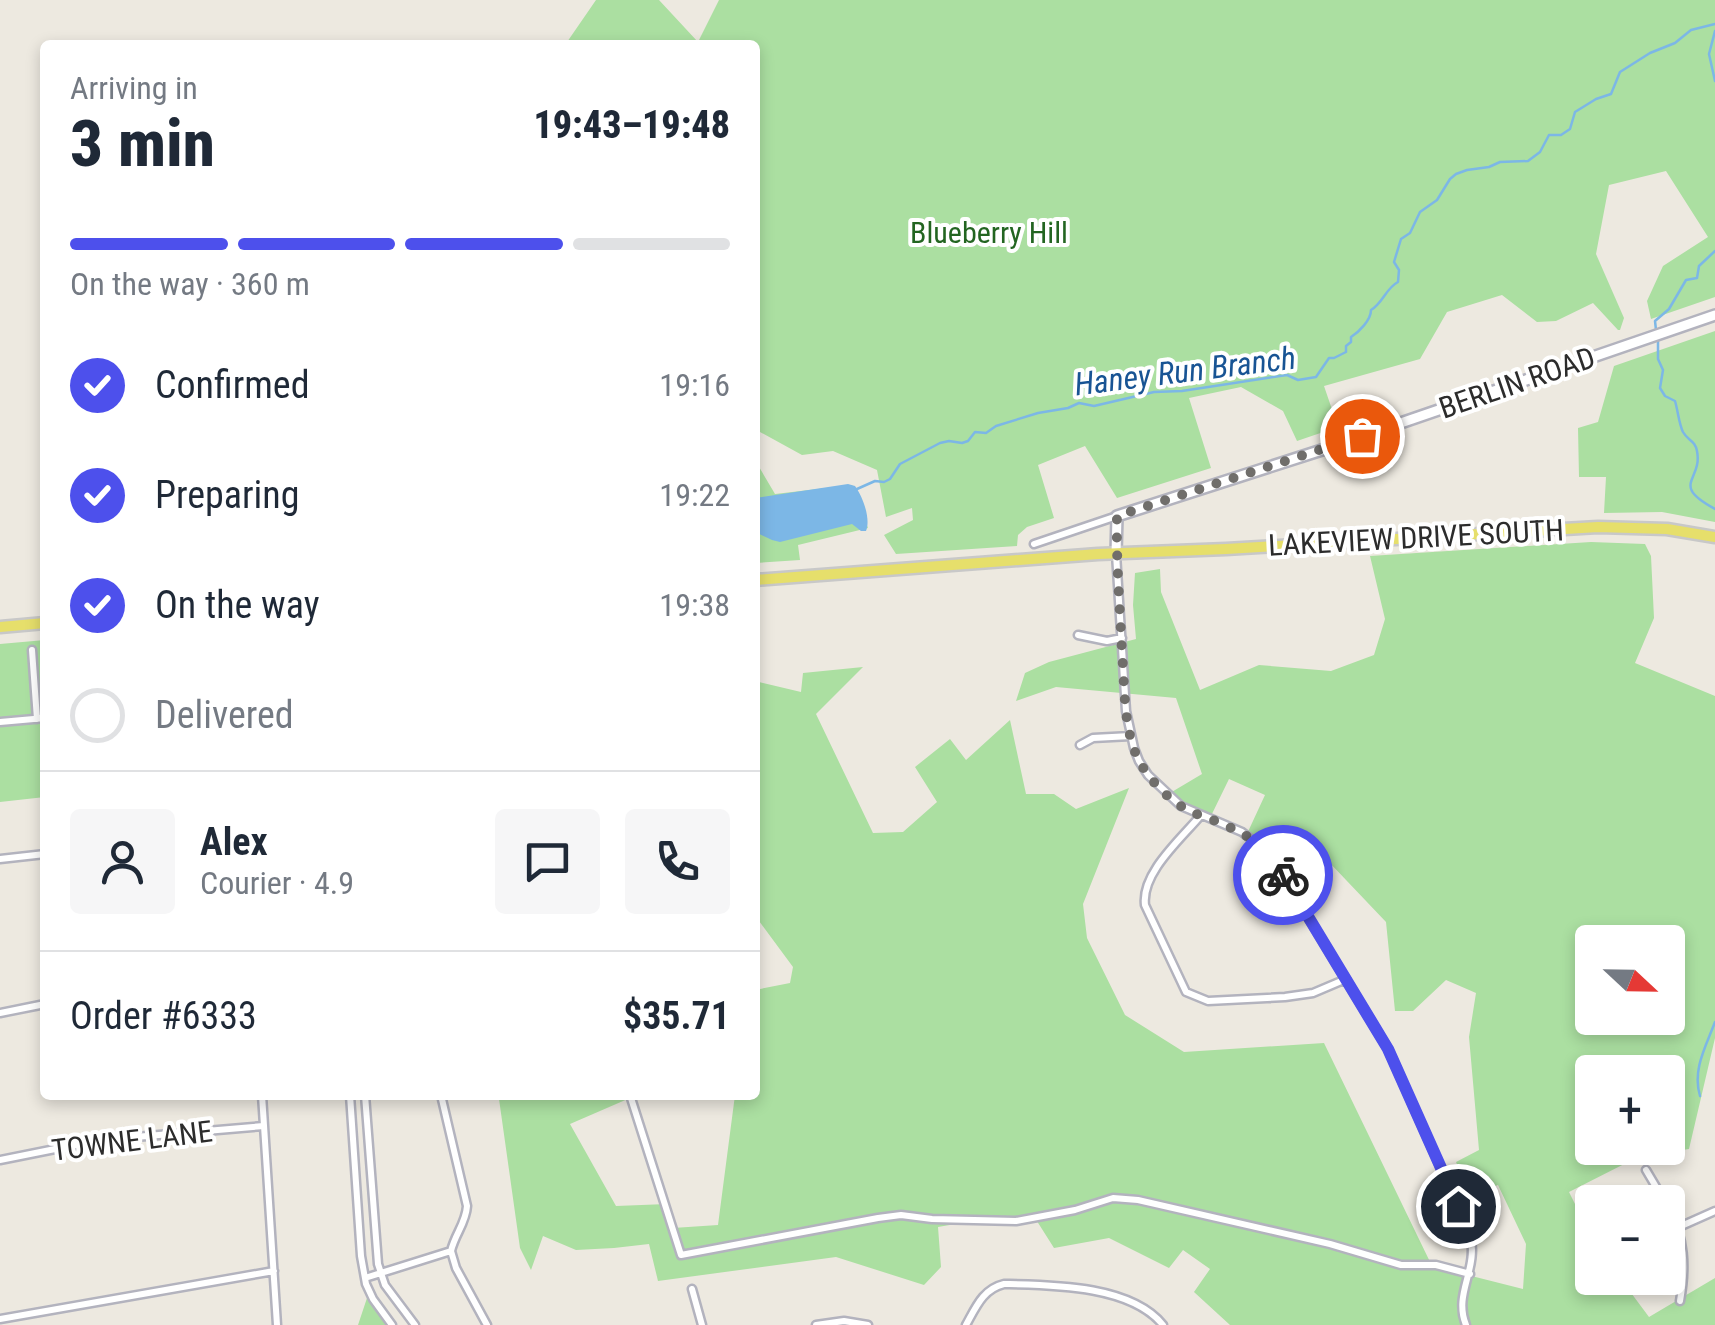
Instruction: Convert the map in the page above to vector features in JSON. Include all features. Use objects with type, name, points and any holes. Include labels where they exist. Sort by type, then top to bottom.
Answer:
[{"type":"main road","name":"LAKEVIEW DRIVE SOUTH","points":[[760,580],[1116,554],[1598,527],[1667,528],[1715,537]]},
{"type":"main road","points":[[0,628],[40,624]]},
{"type":"street","name":"BERLIN ROAD","points":[[1034,544],[1715,315]]},
{"type":"street","points":[[1117,516],[1126,711],[1139,761],[1148,776],[1180,806],[1242,832],[1270,853],[1388,1049],[1470,1234],[1473,1254],[1460,1303],[1466,1325]]},
{"type":"street","points":[[1078,635],[1122,638]]},
{"type":"street","points":[[32,650],[40,710]]},
{"type":"street","points":[[0,722],[40,718]]},
{"type":"street","points":[[1080,745],[1093,738],[1131,736]]},
{"type":"street","points":[[1201,816],[1149,877],[1144,895],[1145,905],[1186,992],[1208,1001],[1284,998],[1312,993],[1346,979]]},
{"type":"street","points":[[0,859],[40,855]]},
{"type":"street","points":[[0,1014],[40,1005]]},
{"type":"street","points":[[262,1100],[277,1325]]},
{"type":"street","points":[[350,1100],[365,1278],[373,1299],[392,1325]]},
{"type":"street","points":[[365,1100],[381,1274],[392,1296],[416,1325]]},
{"type":"street","points":[[441,1100],[467,1206],[452,1251],[456,1268],[487,1325]]},
{"type":"street","points":[[632,1100],[681,1255],[878,1218],[901,1215],[1016,1221],[1112,1198],[1138,1200],[1330,1244],[1401,1265],[1436,1265],[1470,1274]]},
{"type":"street","name":"TOWNE LANE","points":[[0,1160],[100,1140],[264,1126]]},
{"type":"street","points":[[1646,1170],[1655,1185]]},
{"type":"street","points":[[1685,1224],[1715,1212]]},
{"type":"street","points":[[365,1278],[452,1251]]},
{"type":"street","points":[[0,1319],[274,1271]]},
{"type":"street","points":[[966,1325],[989,1290],[1004,1284],[1103,1292],[1145,1308],[1164,1325]]},
{"type":"street","points":[[692,1290],[702,1325]]},
{"type":"street","points":[[1680,1302],[1681,1295]]},
{"type":"street","points":[[816,1325],[844,1321],[868,1325]]},
{"type":"green space","name":"Blueberry Hill","points":[[596,0],[659,0],[696,40],[568,40]]},
{"type":"green space","name":"Blueberry Hill","points":[[719,0],[1715,0],[1715,297],[1651,319],[1647,301],[1663,266],[1708,237],[1666,171],[1609,185],[1596,254],[1624,318],[1620,330],[1593,303],[1556,321],[1537,322],[1502,295],[1447,312],[1420,359],[1324,386],[1338,427],[1297,441],[1283,411],[1241,387],[1189,398],[1211,468],[1117,498],[1085,446],[1038,465],[1054,518],[1027,527],[1018,535],[1017,546],[896,554],[884,535],[913,520],[912,508],[886,517],[877,470],[833,451],[802,455],[760,432],[760,40],[699,40]]},
{"type":"green space","points":[[1715,331],[1715,522],[1662,512],[1604,513],[1606,477],[1579,477],[1578,428],[1598,422],[1614,366]]},
{"type":"green space","points":[[760,468],[775,494],[852,485],[868,528],[798,545],[800,560],[760,563]]},
{"type":"green space","points":[[1591,542],[1645,544],[1651,556],[1654,618],[1635,663],[1715,696],[1715,1038],[1689,1149],[1685,1150],[1685,1055],[1575,1055],[1575,1165],[1622,1165],[1583,1185],[1575,1185],[1569,1192],[1575,1204],[1575,1295],[1633,1295],[1649,1317],[1715,1278],[1715,1325],[1230,1325],[1194,1292],[1210,1269],[1183,1250],[1169,1268],[1109,1238],[1054,1248],[1035,1218],[938,1227],[941,1267],[924,1285],[836,1257],[658,1281],[649,1244],[576,1250],[543,1236],[531,1270],[520,1248],[499,1100],[625,1100],[570,1124],[616,1206],[667,1204],[673,1228],[718,1225],[734,1100],[760,1100],[760,989],[790,983],[793,967],[760,922],[760,682],[801,692],[803,673],[863,667],[816,714],[873,833],[903,832],[937,802],[915,767],[950,739],[966,760],[1010,720],[1026,794],[1054,794],[1076,809],[1129,788],[1083,904],[1087,938],[1125,1015],[1184,1052],[1324,1043],[1432,1266],[1523,1289],[1526,1244],[1498,1185],[1470,1195],[1456,1162],[1479,1150],[1469,1037],[1476,993],[1446,980],[1413,1011],[1395,1011],[1386,922],[1327,860],[1284,880],[1246,836],[1265,795],[1229,779],[1209,820],[1165,796],[1202,774],[1176,698],[1056,687],[1016,701],[1025,673],[1049,662],[1136,639],[1135,573],[1160,569],[1161,592],[1200,690],[1259,665],[1331,671],[1374,655],[1385,619],[1370,556]]},
{"type":"green space","points":[[40,640],[40,798],[0,802],[0,644]]},
{"type":"green space","points":[[368,1295],[388,1325],[358,1325]]},
{"type":"water","points":[[855,486],[868,520],[866,531],[852,524],[780,542],[772,540],[760,534],[760,497]]},
{"type":"waterway","name":"Haney Run Branch","points":[[857,489],[890,479],[900,464],[940,443],[962,443],[975,432],[986,433],[1038,413],[1079,403],[1094,406],[1154,392],[1287,375],[1298,380],[1316,377],[1329,358],[1346,352],[1351,337],[1364,325],[1371,310],[1398,282],[1399,270],[1394,262],[1401,239],[1410,233],[1420,212],[1437,200],[1450,179],[1467,170],[1500,162],[1528,161],[1540,152],[1549,135],[1561,135],[1570,129],[1575,112],[1611,94],[1620,72],[1675,43],[1691,30],[1715,24]]},
{"type":"waterway","points":[[1715,31],[1709,54],[1715,81]]},
{"type":"waterway","points":[[1656,330],[1655,321],[1669,309],[1686,280],[1697,278],[1699,266],[1715,251]]},
{"type":"waterway","points":[[1658,338],[1658,359],[1663,370],[1660,388],[1675,401],[1683,432],[1697,451],[1691,488],[1701,501],[1715,509]]},
{"type":"waterway","points":[[1700,1096],[1699,1067],[1715,1022]]},
{"type":"way so far","points":[[1283,875],[1270,853],[1242,832],[1180,806],[1148,776],[1139,761],[1126,711],[1117,516],[1362,436]]},
{"type":"route","points":[[1283,875],[1376,1026],[1458,1206]]}]
